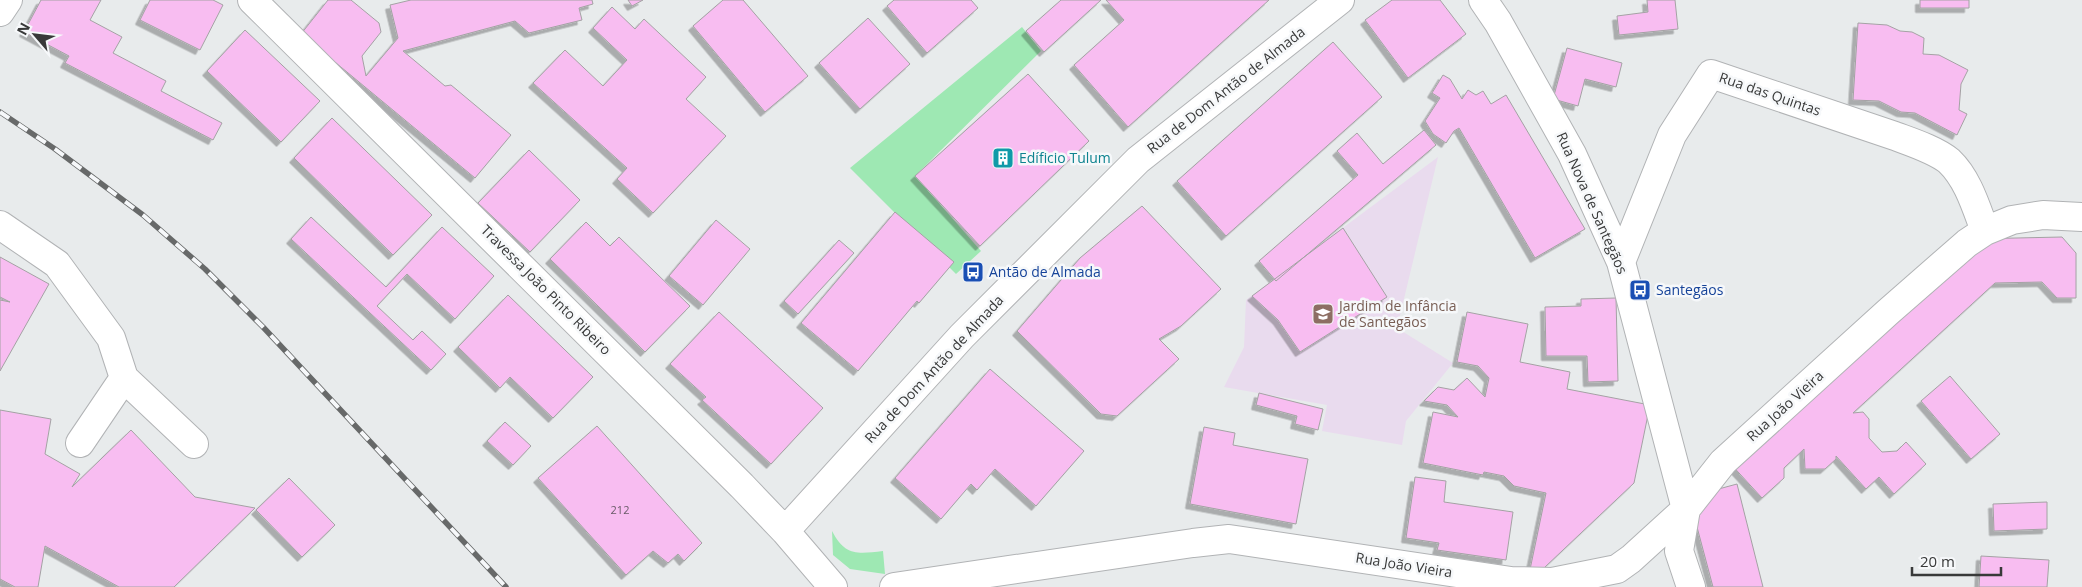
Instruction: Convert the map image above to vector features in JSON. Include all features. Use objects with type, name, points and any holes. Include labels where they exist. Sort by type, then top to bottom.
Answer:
[{"type":"street","points":[[0,12],[8,0]]},
{"type":"street","name":"Travessa João Pinto Ribeiro","points":[[252,0],[562,305],[785,531],[833,587]]},
{"type":"street","name":"Rua de Dom Antão de Almada","points":[[785,531],[962,336],[1138,160],[1340,0]]},
{"type":"street","name":"Rua Nova de Santegãos","points":[[1483,0],[1498,22],[1572,154],[1621,262],[1686,509]]},
{"type":"street","name":"Rua das Quintas","points":[[1621,262],[1672,135],[1711,74],[1895,136],[1948,160],[1968,189],[1985,231]]},
{"type":"street","name":"Rua João Vieira","points":[[894,587],[1184,544],[1229,540],[1511,582],[1552,582],[1616,568],[1631,559],[1686,509],[1724,462],[1967,243],[1985,231],[2012,220],[2042,215],[2082,217]]},
{"type":"street","points":[[0,224],[57,264],[111,338],[124,378],[194,444]]},
{"type":"street","points":[[80,443],[124,378]]},
{"type":"street","points":[[1686,509],[1679,551],[1691,587]]},
{"type":"shaded area","name":"Jardim de Infância de Santegãos","points":[[1438,157],[1397,328],[1453,363],[1406,421],[1402,445],[1322,431],[1327,405],[1224,387],[1244,347],[1246,300]]},
{"type":"green space","points":[[1022,27],[1041,51],[915,176],[981,251],[956,274],[850,168]]},
{"type":"green space","points":[[832,531],[842,545],[853,552],[883,551],[885,574],[850,569],[833,555]]},
{"type":"building","points":[[41,0],[101,0],[90,20],[122,37],[113,53],[166,81],[161,91],[222,123],[213,140],[65,63],[69,56],[24,32]]},
{"type":"building","points":[[150,0],[213,0],[223,5],[200,50],[140,20]]},
{"type":"building","points":[[328,0],[351,0],[379,23],[381,32],[362,56],[366,76],[398,38],[390,5],[411,0],[592,0],[593,4],[579,8],[582,20],[529,33],[515,21],[403,51],[445,86],[451,85],[511,135],[475,178],[301,34]]},
{"type":"building","points":[[628,0],[643,0],[632,6]]},
{"type":"building","points":[[723,0],[743,0],[808,76],[765,112],[693,26]]},
{"type":"building","points":[[894,0],[971,0],[978,8],[927,53],[887,6]]},
{"type":"building","points":[[1061,0],[1101,0],[1044,52],[1026,31]]},
{"type":"building","points":[[1106,0],[1269,0],[1128,127],[1074,65],[1124,20]]},
{"type":"building","points":[[1392,0],[1440,0],[1466,34],[1408,78],[1365,20]]},
{"type":"building","points":[[1647,0],[1675,0],[1678,29],[1619,35],[1617,16],[1648,12]]},
{"type":"building","points":[[1920,0],[1969,0],[1969,8],[1920,8]]},
{"type":"building","points":[[612,7],[635,29],[644,19],[706,77],[686,99],[726,136],[653,213],[617,179],[627,168],[533,83],[565,50],[603,86],[627,60],[593,28]]},
{"type":"building","points":[[868,18],[910,64],[860,109],[819,63]]},
{"type":"building","points":[[1858,23],[1887,25],[1900,31],[1912,32],[1924,38],[1923,54],[1939,55],[1968,70],[1961,84],[1959,110],[1967,114],[1957,135],[1915,113],[1901,112],[1879,101],[1853,100]]},
{"type":"building","points":[[245,30],[320,101],[281,142],[207,71]]},
{"type":"building","points":[[1333,42],[1382,97],[1226,236],[1177,181]]},
{"type":"building","points":[[1567,48],[1622,63],[1616,87],[1585,79],[1578,106],[1553,99]]},
{"type":"building","name":"Edíficio Tulum","points":[[1028,74],[1089,141],[980,246],[915,176]]},
{"type":"building","points":[[1443,75],[1450,79],[1462,99],[1468,90],[1476,95],[1483,91],[1491,104],[1506,95],[1585,229],[1535,258],[1459,128],[1454,131],[1446,143],[1433,134],[1425,121],[1440,98],[1432,93]]},
{"type":"building","points":[[332,118],[432,215],[393,255],[294,158]]},
{"type":"building","points":[[1424,130],[1436,145],[1276,281],[1259,261],[1358,175],[1337,151],[1357,133],[1383,164]]},
{"type":"building","points":[[529,150],[580,200],[530,252],[478,203]]},
{"type":"building","points":[[1142,206],[1221,289],[1181,326],[1159,339],[1179,359],[1117,416],[1101,414],[1017,331],[1080,258]]},
{"type":"building","points":[[895,212],[954,262],[919,303],[917,301],[858,371],[801,323]]},
{"type":"building","points":[[311,217],[386,287],[442,227],[494,276],[455,319],[407,274],[377,306],[413,340],[422,331],[446,354],[431,370],[291,239]]},
{"type":"building","points":[[716,220],[750,249],[703,305],[669,276]]},
{"type":"building","points":[[586,222],[610,246],[619,237],[690,306],[645,352],[550,259]]},
{"type":"building","points":[[1343,228],[1387,297],[1300,352],[1278,320],[1252,296]]},
{"type":"building","points":[[2062,237],[2076,253],[2076,298],[2057,298],[2042,282],[1995,283],[1853,413],[1863,412],[1869,419],[1869,438],[1882,452],[1897,451],[1906,442],[1926,464],[1894,494],[1879,477],[1866,489],[1836,456],[1836,459],[1825,469],[1805,469],[1804,449],[1784,468],[1784,478],[1762,498],[1728,461],[1971,239]]},
{"type":"building","points":[[839,240],[854,253],[798,314],[784,301]]},
{"type":"building","points":[[0,257],[49,284],[0,371],[0,300],[10,302],[0,297]]},
{"type":"building","points":[[508,295],[593,377],[553,418],[510,377],[500,388],[458,347]]},
{"type":"building","points":[[1616,298],[1618,381],[1588,382],[1587,356],[1546,356],[1545,307],[1581,306],[1581,299]]},
{"type":"building","points":[[719,312],[823,408],[771,464],[702,400],[706,397],[670,364]]},
{"type":"building","points":[[1467,312],[1528,324],[1520,362],[1570,372],[1567,389],[1650,405],[1634,483],[1527,584],[1546,493],[1514,486],[1504,476],[1484,472],[1483,475],[1423,463],[1433,412],[1458,417],[1447,405],[1424,401],[1438,387],[1454,390],[1467,378],[1485,397],[1489,378],[1478,366],[1457,362]]},
{"type":"building","points":[[990,369],[1084,451],[1036,506],[995,469],[977,490],[971,484],[941,519],[895,478]]},
{"type":"building","points":[[1950,376],[2000,434],[1971,459],[1921,401]]},
{"type":"building","points":[[1259,393],[1323,409],[1318,430],[1295,424],[1297,416],[1256,405]]},
{"type":"building","points":[[0,410],[51,419],[45,454],[80,474],[72,487],[131,430],[195,497],[255,508],[174,587],[119,587],[45,546],[38,587],[15,587],[0,579]]},
{"type":"building","points":[[505,422],[531,446],[513,465],[487,441]]},
{"type":"building","points":[[597,426],[702,543],[684,561],[678,554],[668,563],[653,551],[626,575],[538,478]]},
{"type":"building","points":[[1204,427],[1235,433],[1233,445],[1308,459],[1296,524],[1190,504]]},
{"type":"building","points":[[1415,477],[1446,481],[1444,502],[1513,512],[1506,560],[1437,550],[1439,543],[1406,538]]},
{"type":"building","points":[[289,478],[335,525],[302,557],[256,510]]},
{"type":"building","points":[[1737,484],[1763,587],[1713,587],[1689,497]]},
{"type":"building","points":[[2047,502],[2047,529],[1994,531],[1993,504]]},
{"type":"building","points":[[1981,556],[2049,560],[2047,587],[1979,587]]},
{"type":"railway","points":[[0,112],[55,149],[143,215],[205,269],[263,327],[506,587]]},
{"type":"place","name":"Edíficio Tulum","points":[[1003,158]]},
{"type":"place","name":"Antão de Almada","points":[[973,272]]},
{"type":"place","name":"Santegãos","points":[[1640,290]]},
{"type":"place","name":"Jardim de Infância de Santegãos","points":[[1323,314]]}]
